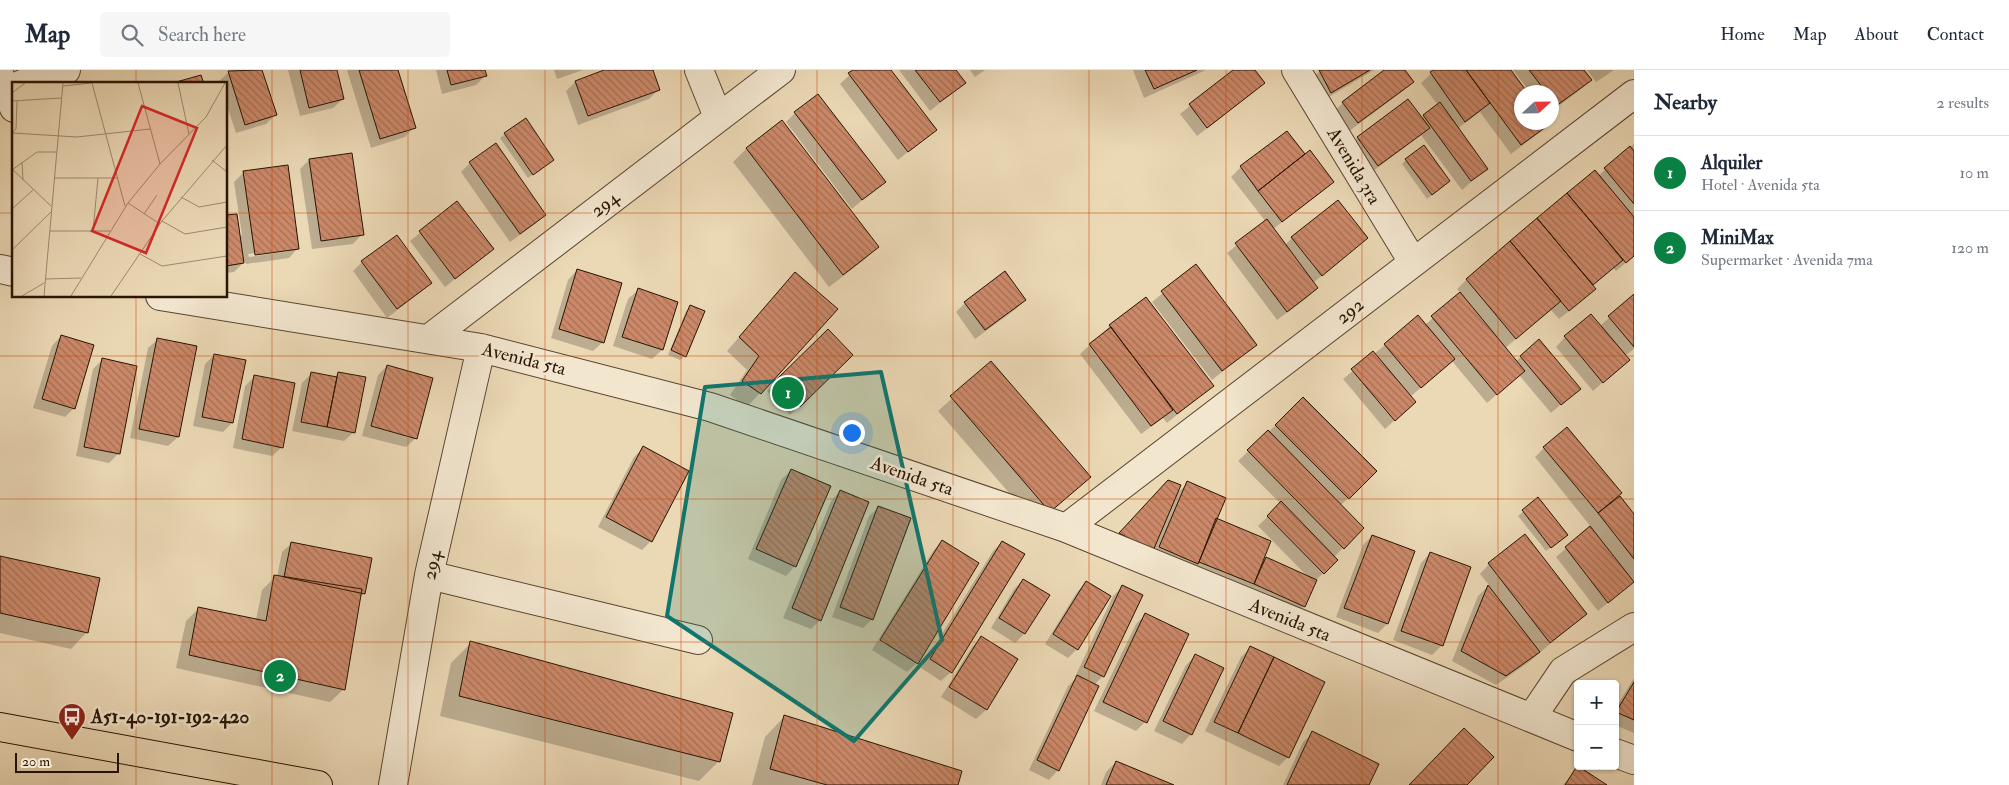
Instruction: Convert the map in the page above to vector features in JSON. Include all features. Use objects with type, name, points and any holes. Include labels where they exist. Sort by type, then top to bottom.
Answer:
[{"type":"highway","points":[[0,727],[318,785]]},
{"type":"street","points":[[29,82],[66,70]]},
{"type":"street","points":[[699,70],[718,117]]},
{"type":"street","name":"294","points":[[430,338],[781,70]]},
{"type":"street","name":"Avenida 3ra","points":[[1296,70],[1413,262]]},
{"type":"street","name":"292","points":[[1066,528],[1634,94]]},
{"type":"street","name":"Avenida 5ta","points":[[173,298],[430,338],[480,348],[710,407],[1066,528],[1574,735]]},
{"type":"street","name":"294","points":[[393,785],[429,575],[480,348]]},
{"type":"street","points":[[429,575],[698,640]]},
{"type":"street","points":[[1532,718],[1563,671],[1634,627]]},
{"type":"street","points":[[1619,754],[1634,760]]},
{"type":"highlighted area","points":[[881,372],[942,640],[854,741],[667,616],[705,387]]},
{"type":"building","points":[[262,70],[277,115],[245,125],[228,71]]},
{"type":"building","points":[[300,70],[337,70],[344,99],[309,108]]},
{"type":"building","points":[[359,70],[398,70],[416,128],[380,139]]},
{"type":"building","points":[[447,70],[485,70],[487,76],[451,85]]},
{"type":"building","points":[[604,70],[653,70],[660,90],[588,116],[575,81]]},
{"type":"building","points":[[853,70],[891,70],[937,130],[908,152],[848,73]]},
{"type":"building","points":[[915,70],[956,70],[966,83],[940,102]]},
{"type":"building","points":[[1145,70],[1197,70],[1154,89]]},
{"type":"building","points":[[1233,70],[1255,70],[1265,83],[1207,128],[1189,104]]},
{"type":"building","points":[[1319,70],[1370,70],[1331,93]]},
{"type":"building","points":[[1384,70],[1405,70],[1414,82],[1358,123],[1342,102]]},
{"type":"building","points":[[1433,70],[1466,70],[1490,103],[1465,122],[1430,72]]},
{"type":"building","points":[[1466,70],[1511,70],[1522,85],[1514,85],[1514,130],[1542,130],[1521,145]]},
{"type":"building","points":[[1529,70],[1584,70],[1592,80],[1559,104],[1559,85],[1541,85]]},
{"type":"building","points":[[201,75],[203,82],[176,82]]},
{"type":"building","points":[[818,94],[886,182],[862,200],[794,112]]},
{"type":"building","points":[[1408,99],[1430,128],[1378,166],[1357,137]]},
{"type":"building","points":[[1440,102],[1488,169],[1471,181],[1423,115]]},
{"type":"building","points":[[526,118],[554,160],[533,175],[504,133]]},
{"type":"building","points":[[782,120],[879,247],[843,275],[746,148]]},
{"type":"building","points":[[1287,131],[1305,154],[1258,191],[1240,166]]},
{"type":"building","points":[[496,143],[546,215],[520,234],[469,162]]},
{"type":"building","points":[[1424,145],[1450,181],[1432,195],[1405,159]]},
{"type":"building","points":[[1630,146],[1634,151],[1634,204],[1604,168]]},
{"type":"building","points":[[1310,150],[1334,182],[1282,222],[1258,191]]},
{"type":"building","points":[[352,153],[364,235],[321,241],[309,159]]},
{"type":"building","points":[[288,165],[299,249],[255,255],[243,171]]},
{"type":"building","points":[[1595,170],[1634,217],[1634,256],[1626,263],[1567,193]]},
{"type":"building","points":[[1567,193],[1623,260],[1593,285],[1537,218]]},
{"type":"building","points":[[1338,200],[1368,238],[1322,276],[1291,237]]},
{"type":"building","points":[[457,201],[494,249],[455,279],[419,231]]},
{"type":"building","points":[[237,214],[244,263],[228,266],[228,215]]},
{"type":"building","points":[[1537,218],[1596,289],[1569,311],[1510,241]]},
{"type":"building","points":[[1267,219],[1318,288],[1287,312],[1235,243]]},
{"type":"building","points":[[397,235],[432,283],[397,309],[361,261]]},
{"type":"building","points":[[1510,241],[1561,301],[1516,339],[1466,279]]},
{"type":"building","points":[[1196,264],[1257,345],[1222,371],[1161,291]]},
{"type":"building","points":[[577,269],[622,283],[604,343],[559,329]]},
{"type":"building","points":[[1005,271],[1026,300],[985,330],[964,302]]},
{"type":"building","points":[[795,272],[838,309],[761,394],[742,381],[759,356],[739,337]]},
{"type":"building","points":[[638,288],[678,302],[663,350],[622,337]]},
{"type":"building","points":[[1460,292],[1525,371],[1497,395],[1431,316]]},
{"type":"building","points":[[1634,294],[1634,347],[1608,316]]},
{"type":"building","points":[[1146,297],[1214,386],[1177,414],[1109,325]]},
{"type":"building","points":[[690,305],[705,311],[686,357],[671,350]]},
{"type":"building","points":[[1591,314],[1630,360],[1603,383],[1564,336]]},
{"type":"building","points":[[1418,315],[1455,359],[1421,388],[1384,344]]},
{"type":"building","points":[[1111,327],[1173,410],[1151,426],[1089,344]]},
{"type":"building","points":[[828,329],[853,355],[800,407],[775,381]]},
{"type":"building","points":[[61,335],[94,345],[75,409],[42,399]]},
{"type":"building","points":[[157,338],[197,346],[179,437],[139,429]]},
{"type":"building","points":[[1539,339],[1581,389],[1561,405],[1520,356]]},
{"type":"building","points":[[1373,351],[1416,402],[1395,421],[1351,369]]},
{"type":"building","points":[[214,354],[246,360],[233,423],[202,417]]},
{"type":"building","points":[[102,358],[137,366],[120,454],[84,447]]},
{"type":"building","points":[[991,361],[1091,477],[1050,512],[950,396]]},
{"type":"building","points":[[387,365],[433,378],[417,439],[371,426]]},
{"type":"building","points":[[311,372],[337,377],[327,427],[301,422]]},
{"type":"building","points":[[338,372],[366,377],[355,433],[327,427]]},
{"type":"building","points":[[254,375],[295,383],[283,448],[242,439]]},
{"type":"building","points":[[1303,397],[1377,471],[1349,499],[1275,425]]},
{"type":"building","points":[[1567,427],[1622,493],[1598,513],[1543,447]]},
{"type":"building","points":[[1268,430],[1364,528],[1344,549],[1247,450]]},
{"type":"building","points":[[643,446],[689,471],[652,542],[606,517]]},
{"type":"building","points":[[791,469],[831,486],[796,567],[756,549]]},
{"type":"building","points":[[1168,480],[1181,485],[1153,551],[1119,533]]},
{"type":"building","points":[[1187,481],[1226,498],[1198,564],[1159,547]]},
{"type":"building","points":[[840,490],[869,502],[821,621],[792,608]]},
{"type":"building","points":[[1620,496],[1634,514],[1634,559],[1598,513]]},
{"type":"building","points":[[1538,497],[1568,535],[1551,548],[1522,510]]},
{"type":"building","points":[[1281,501],[1338,560],[1324,574],[1267,516]]},
{"type":"building","points":[[878,506],[911,518],[873,620],[840,607]]},
{"type":"building","points":[[1216,518],[1271,541],[1254,584],[1199,562]]},
{"type":"building","points":[[1590,526],[1634,582],[1608,603],[1565,547]]},
{"type":"building","points":[[1525,534],[1587,614],[1550,643],[1488,563]]},
{"type":"building","points":[[1372,535],[1415,551],[1388,624],[1344,608]]},
{"type":"building","points":[[942,540],[979,563],[918,664],[880,640]]},
{"type":"building","points":[[1002,541],[1025,554],[952,673],[930,659]]},
{"type":"building","points":[[291,542],[372,558],[365,594],[284,577]]},
{"type":"building","points":[[1430,552],[1471,567],[1443,646],[1401,631]]},
{"type":"building","points":[[0,556],[100,578],[88,633],[0,613]]},
{"type":"building","points":[[1266,557],[1317,580],[1305,607],[1254,584]]},
{"type":"building","points":[[274,575],[362,589],[345,690],[189,655],[198,607],[266,621]]},
{"type":"building","points":[[1023,579],[1050,595],[1025,634],[999,618]]},
{"type":"building","points":[[1086,581],[1111,596],[1078,650],[1053,634]]},
{"type":"building","points":[[1122,585],[1143,595],[1104,677],[1084,667]]},
{"type":"building","points":[[1488,585],[1540,652],[1506,676],[1461,651]]},
{"type":"building","points":[[1145,613],[1189,634],[1147,723],[1103,702]]},
{"type":"building","points":[[981,636],[1018,659],[987,710],[949,687]]},
{"type":"building","points":[[470,641],[733,713],[720,762],[459,696]]},
{"type":"building","points":[[1250,646],[1274,657],[1238,733],[1214,722]]},
{"type":"building","points":[[1195,654],[1224,668],[1192,735],[1163,721]]},
{"type":"building","points":[[1274,657],[1325,682],[1289,758],[1238,733]]},
{"type":"building","points":[[1077,675],[1099,686],[1059,771],[1037,760]]},
{"type":"building","points":[[1634,682],[1634,720],[1619,713],[1619,707]]},
{"type":"building","points":[[784,715],[962,771],[958,785],[827,785],[770,769]]},
{"type":"building","points":[[1464,728],[1494,757],[1467,785],[1409,785]]},
{"type":"building","points":[[1312,731],[1379,764],[1369,785],[1287,785]]},
{"type":"building","points":[[1116,761],[1174,785],[1106,785]]},
{"type":"building","points":[[1574,770],[1584,770],[1607,785],[1565,785]]},
{"type":"place","name":"Alquiler","points":[[788,393]]},
{"type":"place","name":"MiniMax","points":[[280,676]]},
{"type":"place","name":"A51-40-191-192-420","points":[[72,741]]}]
